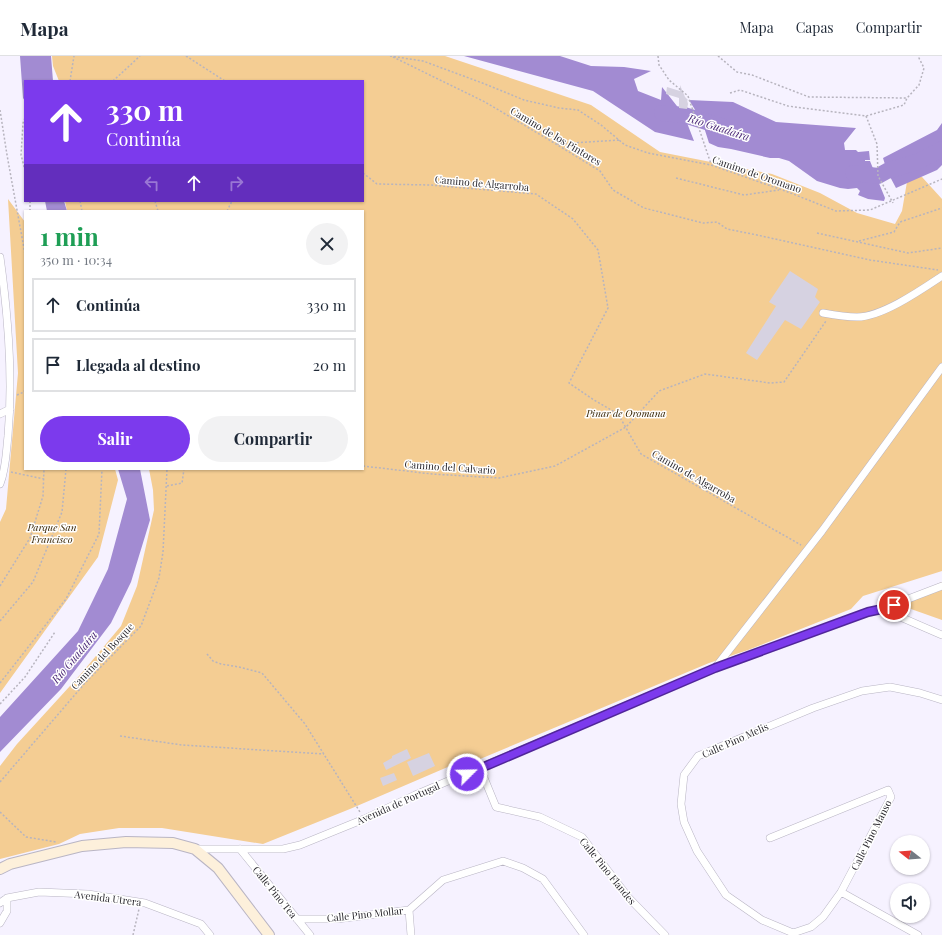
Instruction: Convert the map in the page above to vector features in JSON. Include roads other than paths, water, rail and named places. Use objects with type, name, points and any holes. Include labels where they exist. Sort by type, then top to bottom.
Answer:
[{"type":"street","points":[[0,256],[6,301],[10,409],[5,472],[0,484]]},
{"type":"street","points":[[827,314],[858,317],[880,312],[926,287],[942,276]]},
{"type":"street","points":[[715,668],[808,549],[942,367]]},
{"type":"street","points":[[0,414],[10,409]]},
{"type":"street","name":"Avenida de Portugal","points":[[0,869],[10,864],[82,846],[126,842],[173,843],[195,849],[283,849],[300,845],[715,668],[868,612],[882,609],[942,586]]},
{"type":"street","points":[[882,609],[942,635]]},
{"type":"street","name":"Calle Pino Melis","points":[[841,892],[824,916],[811,927],[793,933],[762,920],[726,895],[697,851],[684,822],[681,804],[684,775],[698,756],[812,708],[862,691],[890,687],[920,693],[942,700]]},
{"type":"street","name":"Calle Pino Flandes","points":[[480,768],[496,807],[540,817],[582,837],[628,897],[665,935]]},
{"type":"street","name":"Calle Pino Manso","points":[[770,838],[888,790],[891,797],[841,892]]},
{"type":"street","points":[[195,849],[218,868],[269,935]]},
{"type":"street","name":"Calle Pino Tea","points":[[240,849],[310,935]]},
{"type":"street","points":[[411,935],[409,910],[444,880],[503,861],[524,868],[543,879],[584,935]]},
{"type":"street","name":"Avenida Utrera","points":[[0,904],[7,898],[39,892],[88,894],[145,902],[200,924],[210,935]]},
{"type":"street","points":[[841,892],[918,935]]},
{"type":"street","points":[[0,923],[7,911],[7,898]]},
{"type":"street","name":"Calle Pino Mollar","points":[[297,919],[337,919],[409,910]]},
{"type":"water","points":[[20,56],[51,56],[53,80],[24,80],[24,100]]},
{"type":"water","points":[[464,56],[560,56],[591,66],[624,67],[651,71],[634,79],[638,91],[661,100],[662,87],[684,115],[694,141],[655,132],[593,91]]},
{"type":"water","points":[[689,100],[733,102],[776,122],[856,128],[844,143],[845,150],[856,150],[858,152],[869,151],[870,160],[865,161],[870,161],[885,198],[884,201],[868,199],[858,195],[860,191],[857,188],[840,188],[817,181],[789,161],[718,147],[709,143],[702,121]]},
{"type":"water","points":[[942,123],[942,165],[937,170],[896,188],[887,171],[883,158],[937,130]]},
{"type":"water","points":[[45,202],[64,202],[67,210],[47,210]]},
{"type":"water","points":[[118,470],[140,470],[150,520],[131,582],[111,623],[61,689],[0,752],[0,717],[78,631],[108,569],[127,499]]},
{"type":"waterway","name":"Río Guadaíra","points":[[662,113],[684,115],[723,127]]},
{"type":"waterway","name":"Río Guadaíra","points":[[853,173],[878,176],[887,171],[917,162],[942,149]]},
{"type":"park label","name":"Pinar de Oromana","points":[[626,413]]},
{"type":"park label","name":"Parque San Francisco","points":[[52,532]]}]
